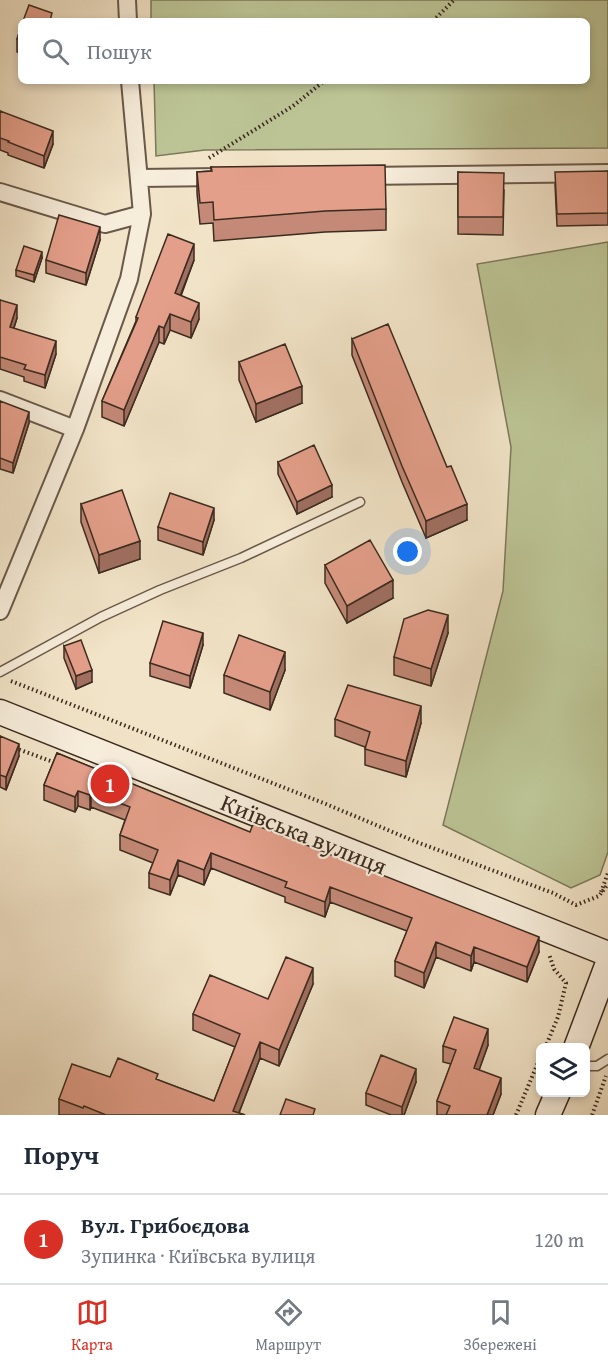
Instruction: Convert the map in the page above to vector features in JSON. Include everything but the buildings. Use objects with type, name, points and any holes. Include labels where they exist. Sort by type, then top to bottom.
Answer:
[{"type":"main road","name":"Київська вулиця","points":[[0,712],[608,954]]},
{"type":"main road","points":[[578,1043],[608,963]]},
{"type":"main road","points":[[549,1115],[556,1097]]},
{"type":"street","points":[[127,0],[128,18]]},
{"type":"street","points":[[0,611],[75,429],[129,279],[142,214],[130,84]]},
{"type":"street","points":[[343,176],[608,173]]},
{"type":"street","points":[[140,178],[239,177]]},
{"type":"street","points":[[0,192],[105,224],[142,214]]},
{"type":"street","points":[[0,400],[75,429]]},
{"type":"lane","points":[[0,672],[101,616],[241,558],[360,502]]},
{"type":"lane","points":[[590,1066],[597,1066],[608,1059]]},
{"type":"path","points":[[436,18],[454,0]]},
{"type":"path","points":[[181,177],[231,143],[293,106],[320,84]]},
{"type":"path","points":[[0,677],[316,800],[414,841],[553,893],[576,905],[599,896],[608,884]]},
{"type":"path","points":[[11,747],[67,768]]},
{"type":"path","points":[[599,896],[608,873]]},
{"type":"path","points":[[543,949],[549,953],[554,969],[566,982],[558,1017],[547,1043]]},
{"type":"path","points":[[516,1115],[536,1068]]},
{"type":"path","points":[[592,1115],[605,1084],[608,1068]]},
{"type":"green space","points":[[151,0],[608,0],[608,148],[205,150],[156,156],[154,84],[590,84],[590,18],[151,18]]},
{"type":"green space","points":[[608,242],[608,852],[600,875],[571,888],[443,825],[503,591],[511,447],[477,264]]},
{"type":"place","name":"Вул. Грибоєдова","points":[[110,784]]}]
